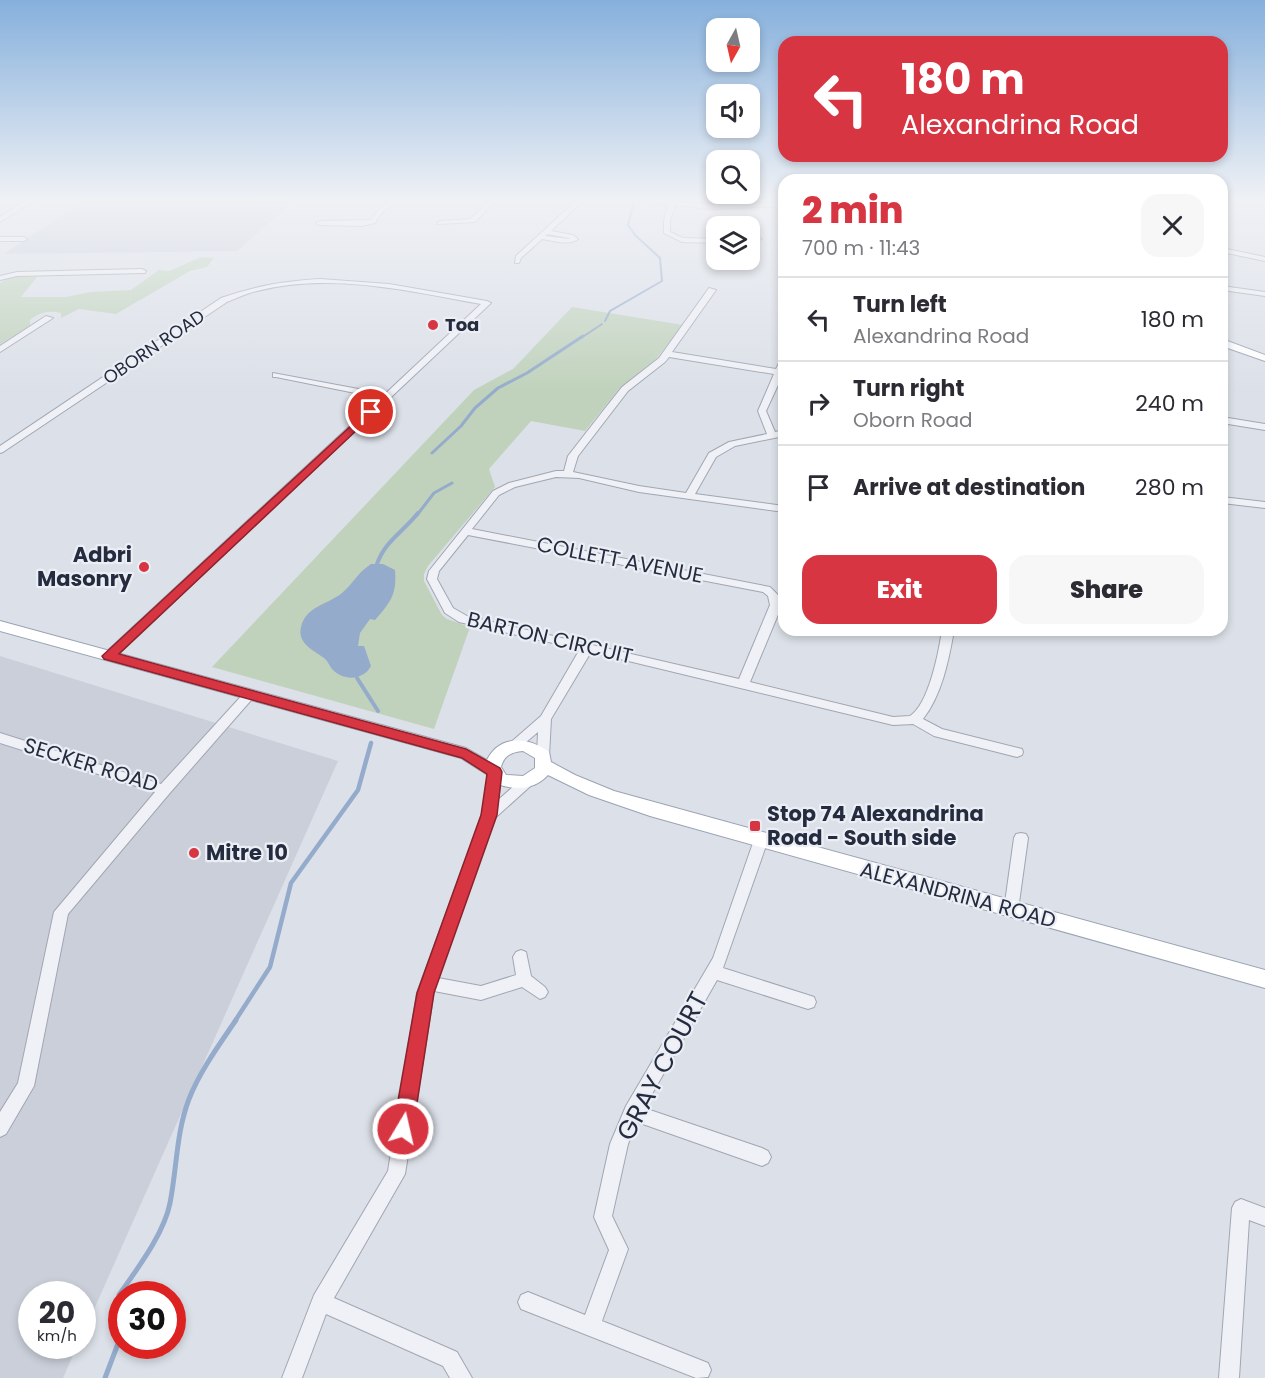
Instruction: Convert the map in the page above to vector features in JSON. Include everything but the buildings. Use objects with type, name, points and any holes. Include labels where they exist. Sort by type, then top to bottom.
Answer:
[{"type":"main road","points":[[1228,344],[1263,358]]},
{"type":"main road","points":[[0,626],[466,754],[513,783],[530,780],[543,770],[544,760],[531,747],[511,747],[466,754]]},
{"type":"main road","points":[[495,773],[493,767],[496,756],[511,747]]},
{"type":"main road","name":"ALEXANDRINA ROAD","points":[[544,760],[560,776],[583,787],[650,810],[1265,979]]},
{"type":"main road","name":"ALEXANDRINA ROAD","points":[[530,780],[583,787]]},
{"type":"street","points":[[0,278],[17,274],[142,271]]},
{"type":"street","name":"OBORN ROAD","points":[[0,450],[224,300],[237,294],[260,288],[302,283],[349,281],[487,303],[109,656]]},
{"type":"street","points":[[1228,289],[1265,294]]},
{"type":"street","points":[[568,473],[573,456],[625,389],[654,368],[668,354],[712,290]]},
{"type":"street","points":[[0,350],[49,318]]},
{"type":"street","points":[[668,354],[778,372]]},
{"type":"street","points":[[276,375],[388,397]]},
{"type":"street","points":[[772,435],[762,411],[778,376]]},
{"type":"street","points":[[1228,421],[1265,427]]},
{"type":"street","points":[[689,495],[712,455],[732,444],[778,434]]},
{"type":"street","name":"BARTON CIRCUIT","points":[[778,508],[639,489],[568,473],[540,478],[502,489],[491,497],[432,575],[438,592],[453,615],[743,683],[893,721],[914,719]]},
{"type":"street","points":[[1228,501],[1265,505]]},
{"type":"street","name":"COLLETT AVENUE","points":[[465,531],[752,585],[778,594]]},
{"type":"street","name":"COLLETT AVENUE","points":[[743,683],[778,598]]},
{"type":"street","points":[[947,636],[945,652],[924,710],[914,719],[938,733],[1017,752]]},
{"type":"street","points":[[511,747],[545,719],[587,648]]},
{"type":"street","name":"SECKER ROAD","points":[[0,738],[164,790],[249,695]]},
{"type":"street","points":[[544,760],[545,719]]},
{"type":"street","points":[[292,1378],[321,1302],[396,1174],[429,983],[489,815],[495,773]]},
{"type":"street","points":[[489,815],[530,780]]},
{"type":"street","points":[[0,1128],[26,1086],[61,912],[164,790]]},
{"type":"street","points":[[1011,910],[1021,838]]},
{"type":"street","name":"GRAY COURT","points":[[590,1327],[619,1249],[603,1216],[619,1144],[632,1112],[720,960],[760,840]]},
{"type":"street","points":[[520,957],[524,979],[540,992]]},
{"type":"street","points":[[713,972],[808,1002]]},
{"type":"street","points":[[429,983],[481,993],[524,979]]},
{"type":"street","points":[[632,1112],[762,1157]]},
{"type":"street","points":[[1229,1378],[1241,1208],[1265,1217]]},
{"type":"street","points":[[321,1302],[450,1359],[462,1378]]},
{"type":"street","points":[[528,1302],[701,1370]]},
{"type":"shaded area","points":[[0,656],[338,761],[96,1305],[96,1281],[18,1281],[18,1359],[71,1359],[63,1378],[0,1378]]},
{"type":"green space","points":[[191,261],[211,261],[207,267],[190,271],[116,314],[79,309],[61,318],[61,313],[45,312],[30,320],[30,326],[0,344],[0,283],[10,277],[37,277],[21,297],[66,297],[90,292],[131,290],[159,270],[169,271]]},
{"type":"green space","points":[[572,307],[683,325],[656,359],[619,389],[585,431],[531,421],[489,469],[495,487],[428,566],[424,574],[424,581],[442,615],[470,627],[434,729],[212,667],[474,390],[513,369]]},
{"type":"water","points":[[371,564],[383,564],[395,570],[394,592],[381,614],[375,620],[370,619],[360,633],[358,646],[364,646],[371,666],[358,677],[342,676],[332,669],[325,659],[307,646],[301,637],[301,627],[312,610],[342,593]]},
{"type":"waterway","points":[[605,321],[610,311],[662,281],[660,261]]},
{"type":"waterway","points":[[581,338],[602,324]]},
{"type":"waterway","points":[[432,453],[461,426],[475,408],[498,388],[527,373],[583,336]]},
{"type":"waterway","points":[[417,515],[434,493],[452,483]]},
{"type":"waterway","points":[[377,564],[385,549],[418,513]]},
{"type":"waterway","points":[[357,678],[378,711]]},
{"type":"waterway","points":[[235,1021],[270,967],[291,883],[358,790],[371,743]]},
{"type":"waterway","points":[[129,1281],[149,1251],[167,1215],[182,1125],[193,1089],[236,1020]]},
{"type":"waterway","points":[[105,1378],[112,1359]]},
{"type":"place","name":"Toa","points":[[433,325]]},
{"type":"place","name":"Adbri Masonry","points":[[144,567]]},
{"type":"place","name":"Stop 74 Alexandrina Road - South side","points":[[755,826]]},
{"type":"place","name":"Mitre 10","points":[[194,853]]},
{"type":"route","points":[[371,412],[109,656],[466,754],[495,772],[489,815],[425,993],[403,1129]]}]
